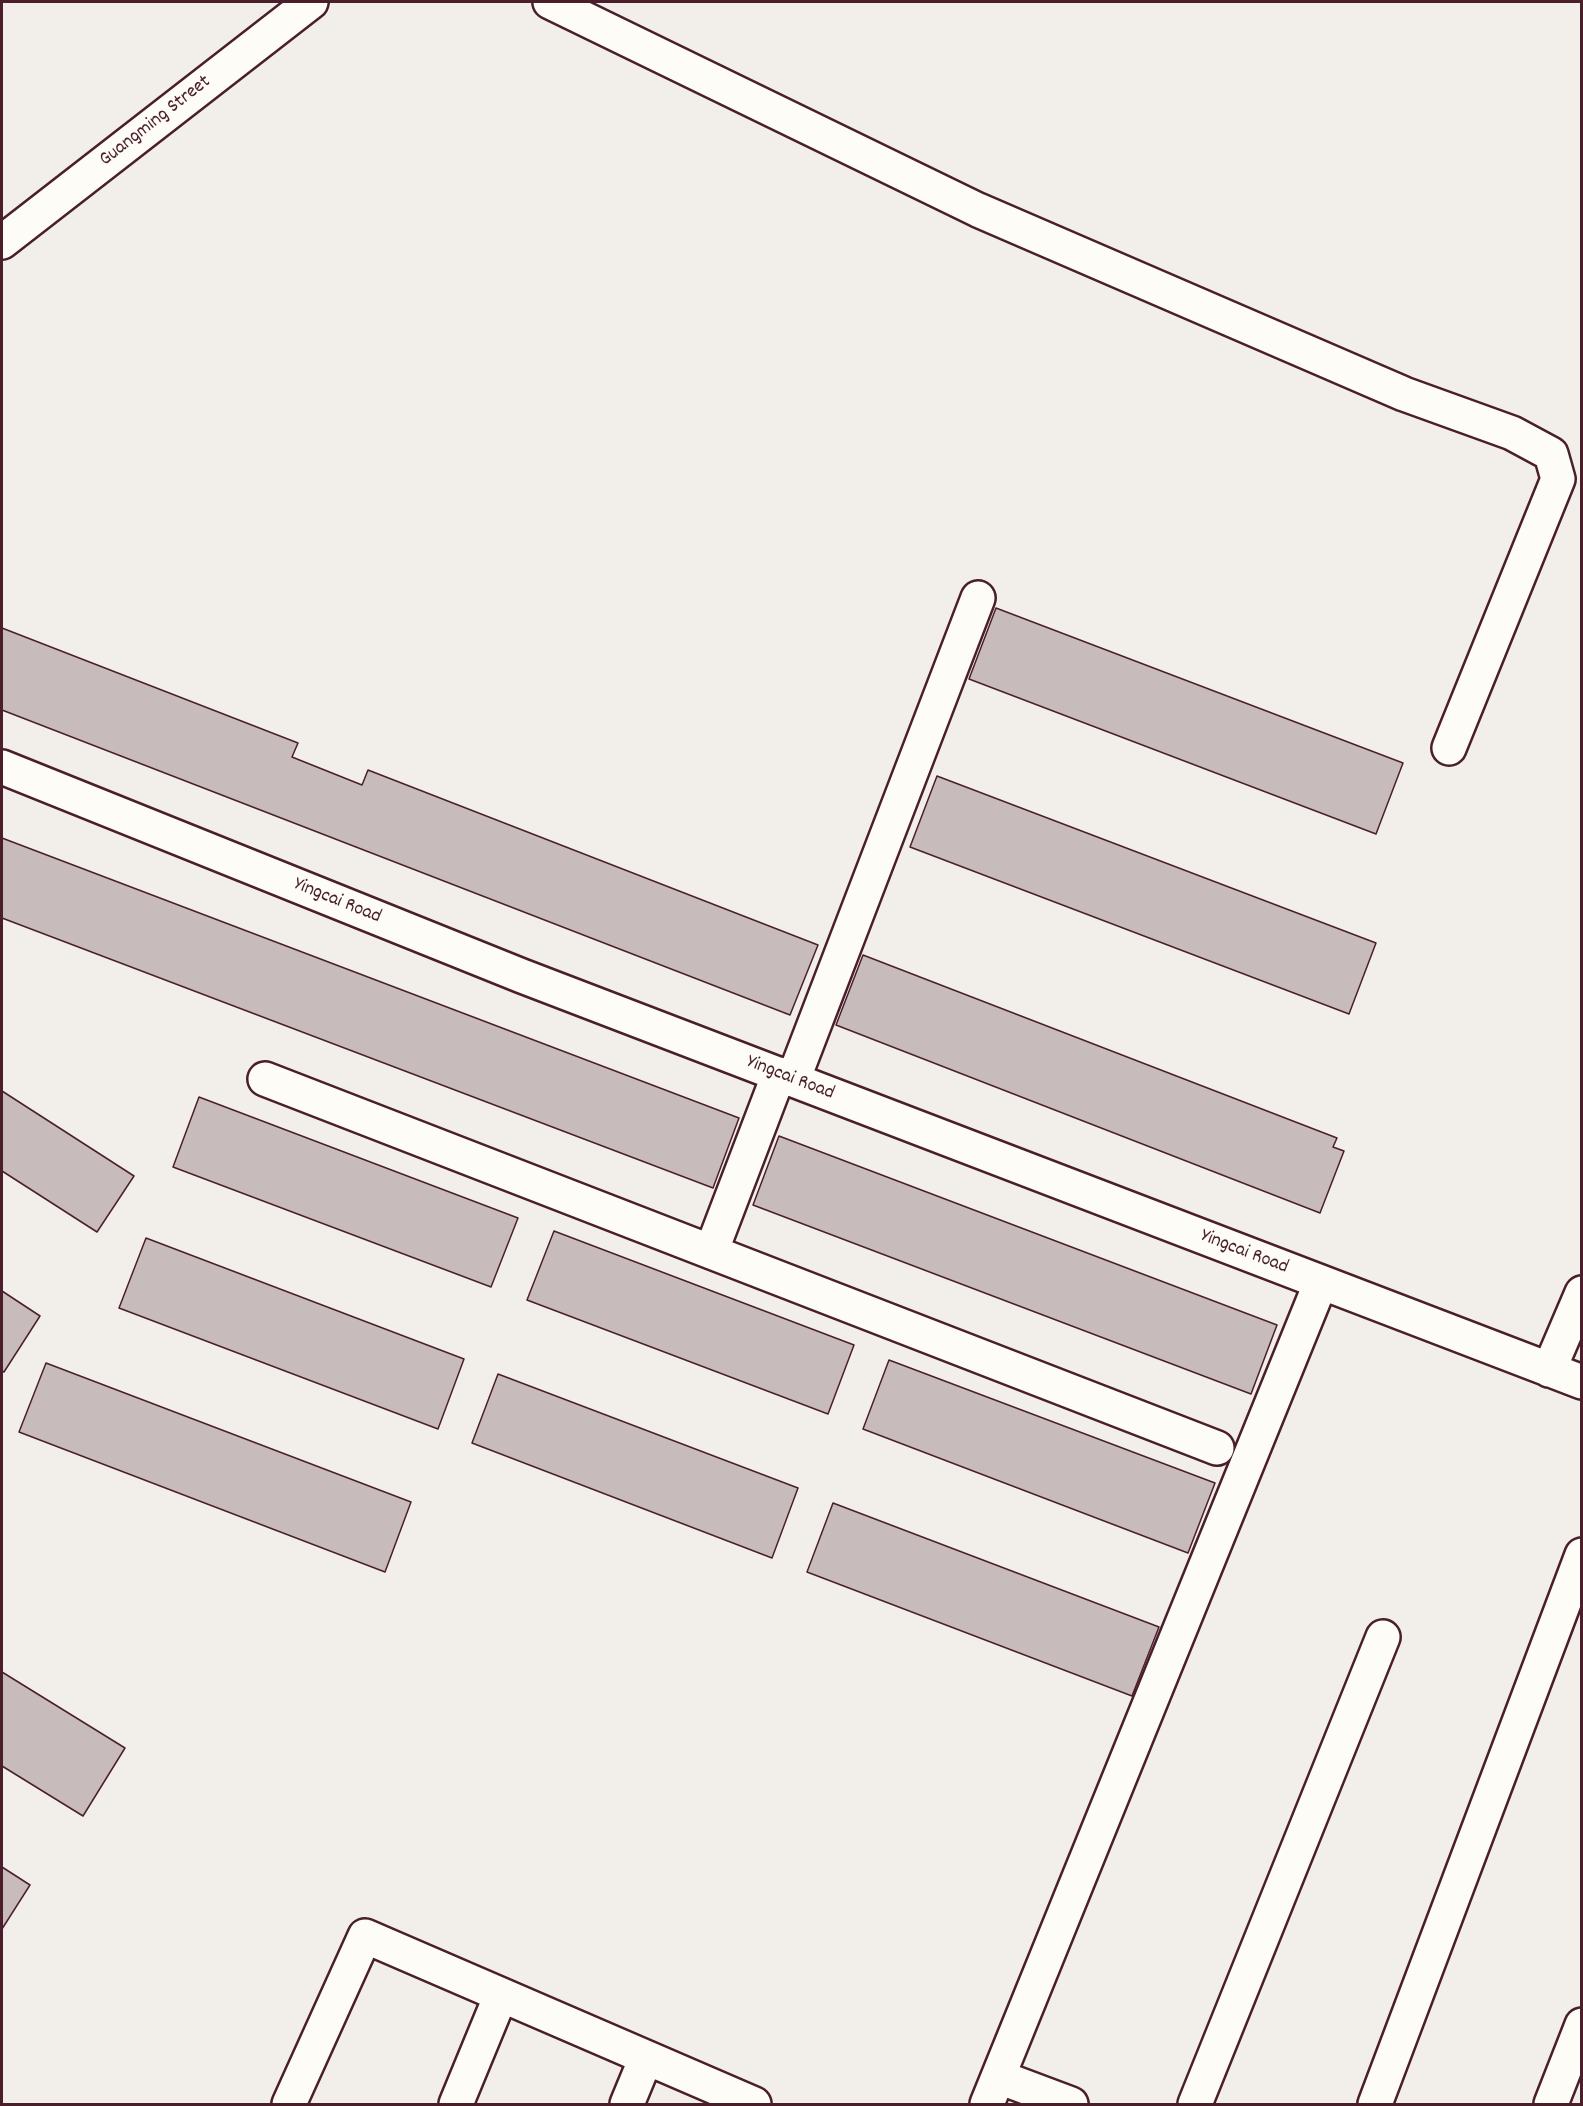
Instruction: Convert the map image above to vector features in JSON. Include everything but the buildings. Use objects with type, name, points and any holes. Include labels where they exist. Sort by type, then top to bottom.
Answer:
[{"type":"street","name":"Guangming Street","points":[[2,242],[310,2]]},
{"type":"street","points":[[550,2],[978,210],[1404,394],[1512,433],[1551,454],[1558,479],[1449,748]]},
{"type":"street","points":[[711,1252],[786,1077],[978,598]]},
{"type":"street","name":"Yingcai Road","points":[[2,767],[522,976],[1581,1382]]},
{"type":"street","points":[[265,1079],[1217,1448]]},
{"type":"street","points":[[1071,2104],[993,2091],[1320,1282]]},
{"type":"street","points":[[1550,1370],[1581,1293]]},
{"type":"street","points":[[1375,2104],[1581,1555]]},
{"type":"street","points":[[1195,2104],[1383,1637]]},
{"type":"street","points":[[289,2104],[365,1936],[754,2104]]},
{"type":"street","points":[[456,2104],[501,1995]]},
{"type":"street","points":[[1551,2104],[1581,2025]]},
{"type":"street","points":[[627,2104],[646,2058]]}]
